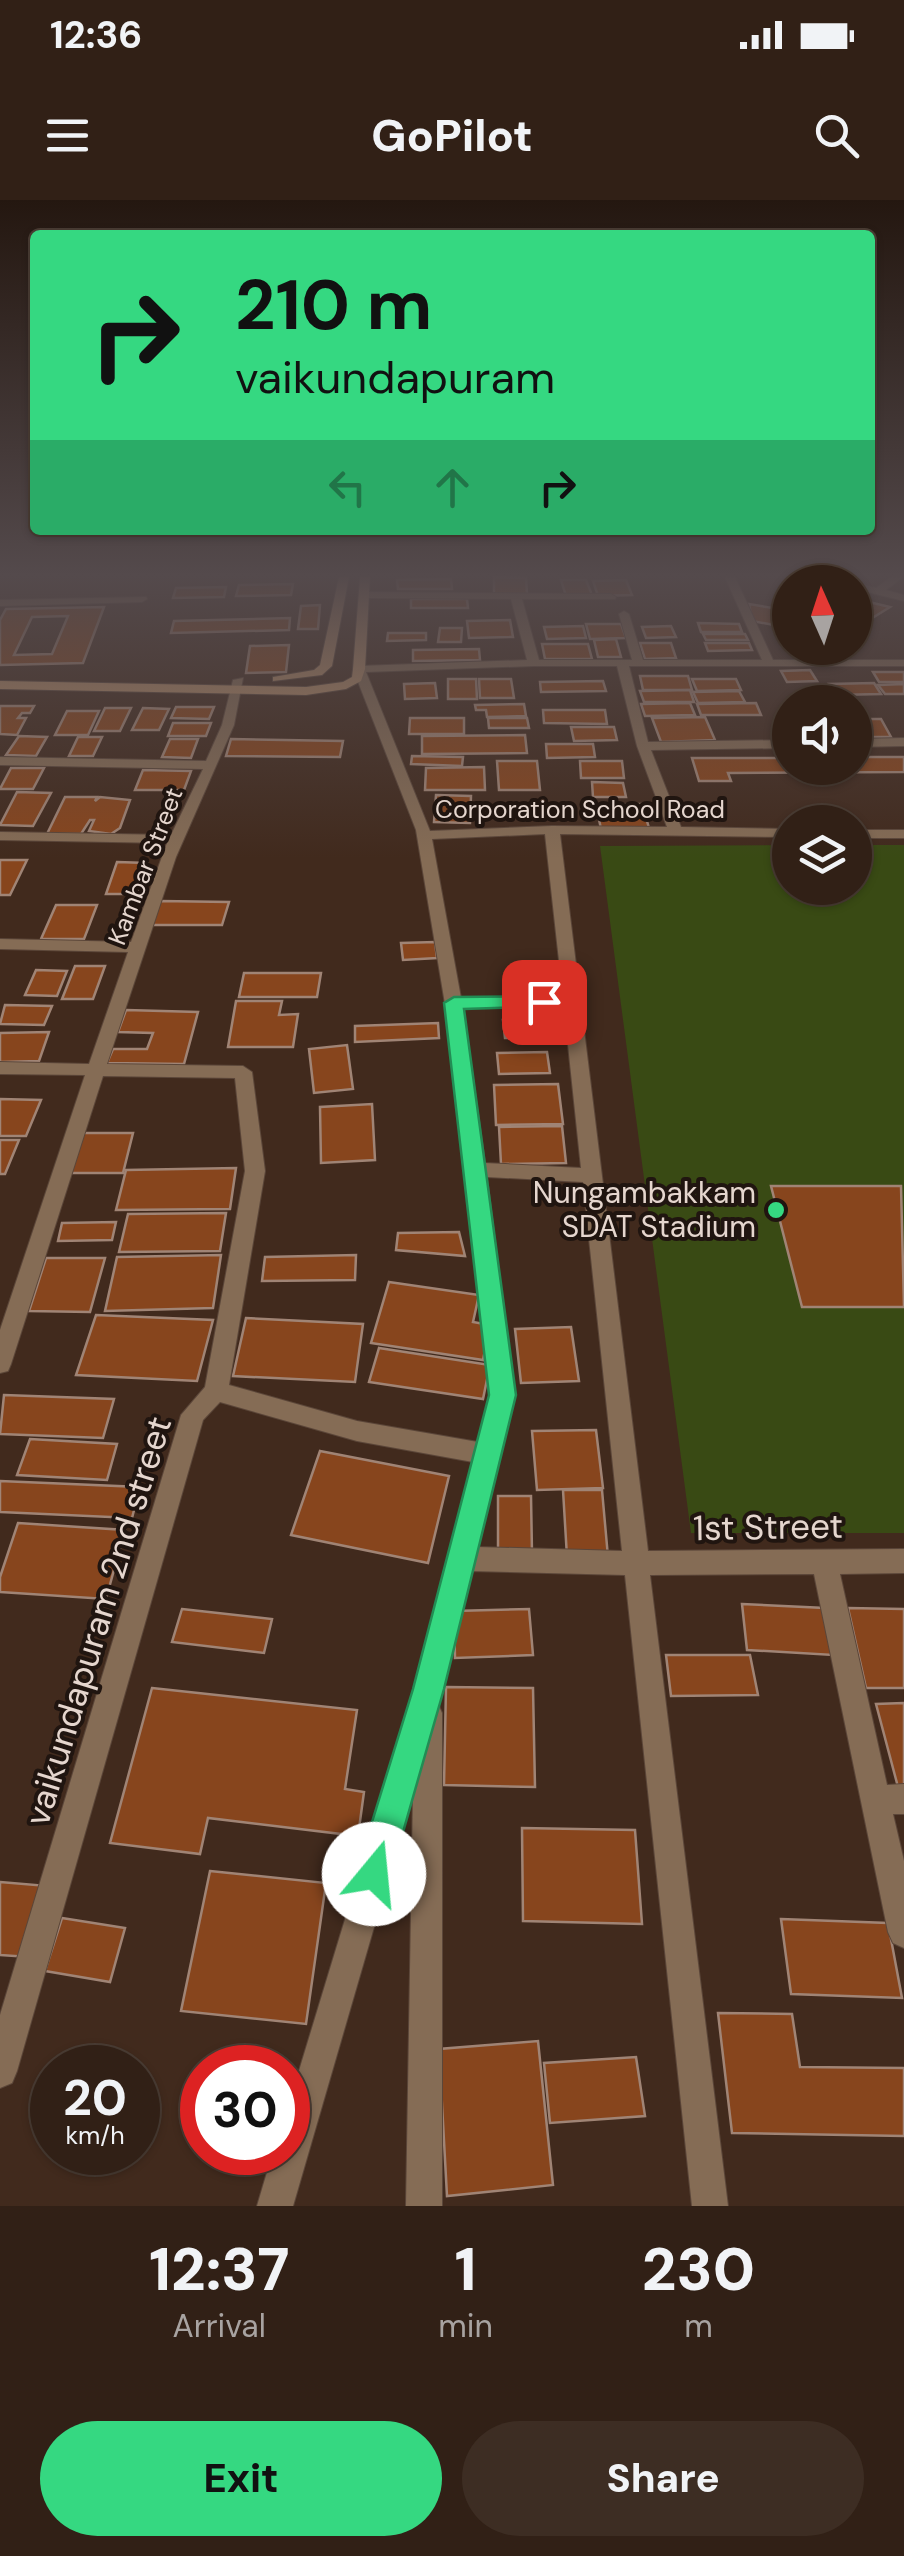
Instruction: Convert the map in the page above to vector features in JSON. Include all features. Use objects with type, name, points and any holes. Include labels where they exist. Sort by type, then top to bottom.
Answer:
[{"type":"main road","points":[[0,685],[239,685],[297,678],[321,671]]},
{"type":"main road","points":[[0,675],[330,688],[357,679],[359,671]]},
{"type":"street","name":"Corporation School Road","points":[[360,671],[425,834],[552,830],[772,833]]},
{"type":"street","points":[[624,671],[643,746],[676,833]]},
{"type":"street","name":"Kambar Street","points":[[0,1364],[93,1069],[176,839],[210,765],[239,685]]},
{"type":"street","points":[[872,743],[904,742]]},
{"type":"street","points":[[643,746],[772,744]]},
{"type":"street","points":[[0,761],[210,765]]},
{"type":"street","points":[[275,2206],[429,1689],[502,1395],[454,1003],[423,830]]},
{"type":"street","points":[[552,830],[710,2206]]},
{"type":"street","points":[[872,834],[904,834]]},
{"type":"street","points":[[0,836],[176,839]]},
{"type":"street","points":[[0,944],[137,947]]},
{"type":"street","points":[[454,1003],[574,1002]]},
{"type":"street","points":[[0,1068],[93,1069]]},
{"type":"street","name":"vaikundapuram 2nd street","points":[[0,2072],[193,1415],[216,1390],[255,1170],[243,1072],[93,1069]]},
{"type":"street","points":[[476,1170],[592,1175]]},
{"type":"street","points":[[216,1390],[357,1431],[487,1454]]},
{"type":"street","name":"1st Street","points":[[460,1560],[634,1564],[904,1561]]},
{"type":"street","points":[[824,1561],[889,1799],[904,1932]]},
{"type":"street","points":[[424,2206],[429,1689]]},
{"type":"green space","name":"Nungambakkam SDAT Stadium","points":[[772,845],[772,905],[872,905],[872,845],[904,845],[904,1533],[691,1533],[600,846]]},
{"type":"building","points":[[246,671],[286,671],[286,672]]},
{"type":"building","points":[[781,671],[810,671],[817,681],[787,682]]},
{"type":"building","points":[[873,672],[904,672],[904,682],[879,682]]},
{"type":"building","points":[[640,676],[688,676],[692,690],[643,690]]},
{"type":"building","points":[[448,679],[476,679],[477,699],[448,699]]},
{"type":"building","points":[[479,679],[511,679],[514,698],[480,698]]},
{"type":"building","points":[[692,679],[736,679],[741,690],[697,691]]},
{"type":"building","points":[[603,681],[606,691],[541,692],[540,682]]},
{"type":"building","points":[[435,683],[437,698],[405,699],[404,684]]},
{"type":"building","points":[[874,683],[881,694],[872,694],[872,685],[829,684]]},
{"type":"building","points":[[904,684],[904,694],[885,694],[878,685]]},
{"type":"building","points":[[690,690],[694,702],[644,702],[640,691]]},
{"type":"building","points":[[739,691],[745,702],[698,703],[693,692]]},
{"type":"building","points":[[690,703],[695,715],[645,716],[641,704]]},
{"type":"building","points":[[756,703],[761,715],[701,715],[697,704]]},
{"type":"building","points":[[524,704],[526,716],[487,717],[486,710],[476,710],[475,705]]},
{"type":"building","points":[[0,706],[34,706],[30,713],[22,713],[18,718],[26,718],[17,735],[0,734]]},
{"type":"building","points":[[176,707],[214,707],[209,719],[171,718]]},
{"type":"building","points":[[105,708],[131,708],[120,731],[94,731]]},
{"type":"building","points":[[143,708],[169,709],[159,730],[132,730]]},
{"type":"building","points":[[543,710],[605,710],[607,724],[544,723]]},
{"type":"building","points":[[67,711],[99,711],[88,735],[55,735]]},
{"type":"building","points":[[705,717],[715,740],[661,742],[652,718]]},
{"type":"building","points":[[410,718],[464,718],[464,734],[409,734]]},
{"type":"building","points":[[488,718],[527,718],[529,728],[489,728]]},
{"type":"building","points":[[872,719],[881,719],[891,737],[872,737]]},
{"type":"building","points":[[173,723],[211,723],[206,736],[168,736]]},
{"type":"building","points":[[571,727],[614,727],[617,740],[574,741]]},
{"type":"building","points":[[525,735],[527,753],[422,754],[422,736]]},
{"type":"building","points":[[19,736],[47,737],[36,756],[6,755]]},
{"type":"building","points":[[78,737],[102,737],[93,756],[69,756]]},
{"type":"building","points":[[170,739],[198,739],[191,758],[162,757]]},
{"type":"building","points":[[231,739],[343,741],[340,757],[226,756]]},
{"type":"building","points":[[546,744],[593,744],[595,757],[547,758]]},
{"type":"building","points":[[412,756],[463,757],[462,766],[411,764]]},
{"type":"building","points":[[872,757],[904,757],[904,772],[872,772]]},
{"type":"building","points":[[692,758],[772,758],[772,773],[728,773],[731,781],[699,781]]},
{"type":"building","points":[[497,761],[537,761],[540,790],[499,790]]},
{"type":"building","points":[[580,761],[622,761],[624,778],[581,778]]},
{"type":"building","points":[[484,767],[485,790],[425,790],[426,768]]},
{"type":"building","points":[[11,768],[44,768],[33,789],[0,789]]},
{"type":"building","points":[[143,770],[191,771],[184,790],[135,790]]},
{"type":"building","points":[[592,782],[623,783],[626,797],[593,797]]},
{"type":"building","points":[[17,792],[51,793],[33,826],[0,825]]},
{"type":"building","points":[[436,795],[471,796],[470,823],[434,822]]},
{"type":"building","points":[[65,797],[130,800],[120,828],[111,834],[89,831],[94,820],[90,820],[81,834],[47,834]]},
{"type":"building","points":[[642,804],[649,828],[601,829],[596,805]]},
{"type":"building","points":[[0,860],[27,860],[10,895],[0,895]]},
{"type":"building","points":[[117,862],[147,863],[137,894],[106,894]]},
{"type":"building","points":[[160,901],[229,902],[222,925],[152,925]]},
{"type":"building","points":[[56,905],[97,905],[84,939],[41,939]]},
{"type":"building","points":[[435,942],[437,958],[403,960],[401,943]]},
{"type":"building","points":[[75,966],[105,966],[93,999],[62,999]]},
{"type":"building","points":[[36,970],[67,971],[57,996],[25,995]]},
{"type":"building","points":[[244,973],[321,973],[317,997],[239,997]]},
{"type":"building","points":[[236,1001],[282,1001],[279,1015],[298,1014],[293,1047],[228,1047]]},
{"type":"building","points":[[5,1005],[52,1006],[44,1025],[0,1024]]},
{"type":"building","points":[[126,1010],[198,1012],[184,1064],[107,1063],[113,1049],[147,1049],[153,1033],[118,1032]]},
{"type":"building","points":[[553,1019],[556,1037],[505,1038],[503,1020]]},
{"type":"building","points":[[438,1023],[439,1038],[355,1042],[355,1026]]},
{"type":"building","points":[[49,1032],[39,1061],[0,1062],[0,1033]]},
{"type":"building","points":[[347,1045],[353,1089],[314,1093],[309,1049]]},
{"type":"building","points":[[547,1052],[550,1073],[499,1074],[497,1053]]},
{"type":"building","points":[[558,1084],[563,1124],[496,1125],[494,1085]]},
{"type":"building","points":[[0,1099],[41,1100],[26,1136],[0,1136]]},
{"type":"building","points":[[372,1104],[375,1160],[321,1163],[320,1107]]},
{"type":"building","points":[[562,1126],[566,1163],[501,1164],[499,1127]]},
{"type":"building","points":[[83,1133],[133,1133],[123,1173],[71,1173]]},
{"type":"building","points":[[0,1140],[19,1140],[5,1174],[0,1174]]},
{"type":"building","points":[[236,1168],[230,1209],[116,1210],[126,1170]]},
{"type":"building","points":[[771,1186],[901,1186],[904,1307],[802,1307]]},
{"type":"building","points":[[226,1213],[220,1251],[119,1252],[128,1214]]},
{"type":"building","points":[[116,1222],[112,1240],[58,1241],[62,1223]]},
{"type":"building","points":[[459,1232],[465,1256],[396,1250],[398,1233]]},
{"type":"building","points":[[221,1255],[213,1308],[105,1311],[117,1257]]},
{"type":"building","points":[[356,1255],[355,1280],[262,1281],[265,1257]]},
{"type":"building","points":[[46,1258],[105,1258],[90,1312],[29,1311]]},
{"type":"building","points":[[389,1282],[479,1295],[473,1322],[490,1325],[483,1360],[371,1343]]},
{"type":"building","points":[[96,1315],[213,1320],[197,1381],[76,1375]]},
{"type":"building","points":[[246,1318],[363,1324],[355,1382],[233,1376]]},
{"type":"building","points":[[571,1327],[579,1381],[521,1383],[515,1329]]},
{"type":"building","points":[[379,1348],[490,1365],[483,1399],[369,1382]]},
{"type":"building","points":[[4,1395],[114,1399],[103,1438],[0,1434]]},
{"type":"building","points":[[596,1430],[603,1488],[537,1490],[532,1431]]},
{"type":"building","points":[[30,1439],[117,1444],[107,1480],[17,1475]]},
{"type":"building","points":[[320,1451],[449,1476],[428,1563],[291,1535]]},
{"type":"building","points":[[0,1481],[140,1487],[132,1518],[0,1512]]},
{"type":"building","points":[[563,1490],[602,1490],[608,1557],[567,1557]]},
{"type":"building","points":[[498,1496],[531,1496],[532,1553],[498,1552]]},
{"type":"building","points":[[18,1523],[125,1530],[106,1599],[0,1592],[0,1577]]},
{"type":"building","points":[[742,1604],[825,1608],[833,1655],[747,1650]]},
{"type":"building","points":[[848,1608],[904,1609],[904,1688],[866,1688]]},
{"type":"building","points":[[182,1609],[272,1619],[264,1653],[172,1642]]},
{"type":"building","points":[[529,1609],[533,1655],[455,1658],[454,1611]]},
{"type":"building","points":[[666,1655],[750,1655],[758,1695],[671,1696]]},
{"type":"building","points":[[446,1687],[533,1688],[535,1787],[444,1785]]},
{"type":"building","points":[[152,1688],[357,1710],[345,1789],[364,1792],[358,1836],[208,1818],[200,1854],[110,1843]]},
{"type":"building","points":[[904,1703],[904,1787],[898,1787],[876,1704]]},
{"type":"building","points":[[522,1828],[635,1830],[642,1924],[523,1921]]},
{"type":"building","points":[[210,1871],[326,1883],[306,2024],[181,2011]]},
{"type":"building","points":[[0,1882],[48,1886],[29,1957],[0,1955]]},
{"type":"building","points":[[62,1918],[125,1928],[110,1982],[45,1971]]},
{"type":"building","points":[[781,1919],[888,1923],[902,1998],[791,1994]]},
{"type":"building","points":[[718,2013],[792,2014],[800,2067],[904,2068],[904,2136],[732,2133]]},
{"type":"building","points":[[538,2041],[553,2185],[447,2196],[439,2049]]},
{"type":"building","points":[[636,2057],[645,2116],[550,2123],[544,2063]]},
{"type":"place","name":"Nungambakkam SDAT Stadium","points":[[776,1210]]},
{"type":"route","points":[[374,1874],[429,1689],[502,1395],[454,1003],[544,1002]]}]
